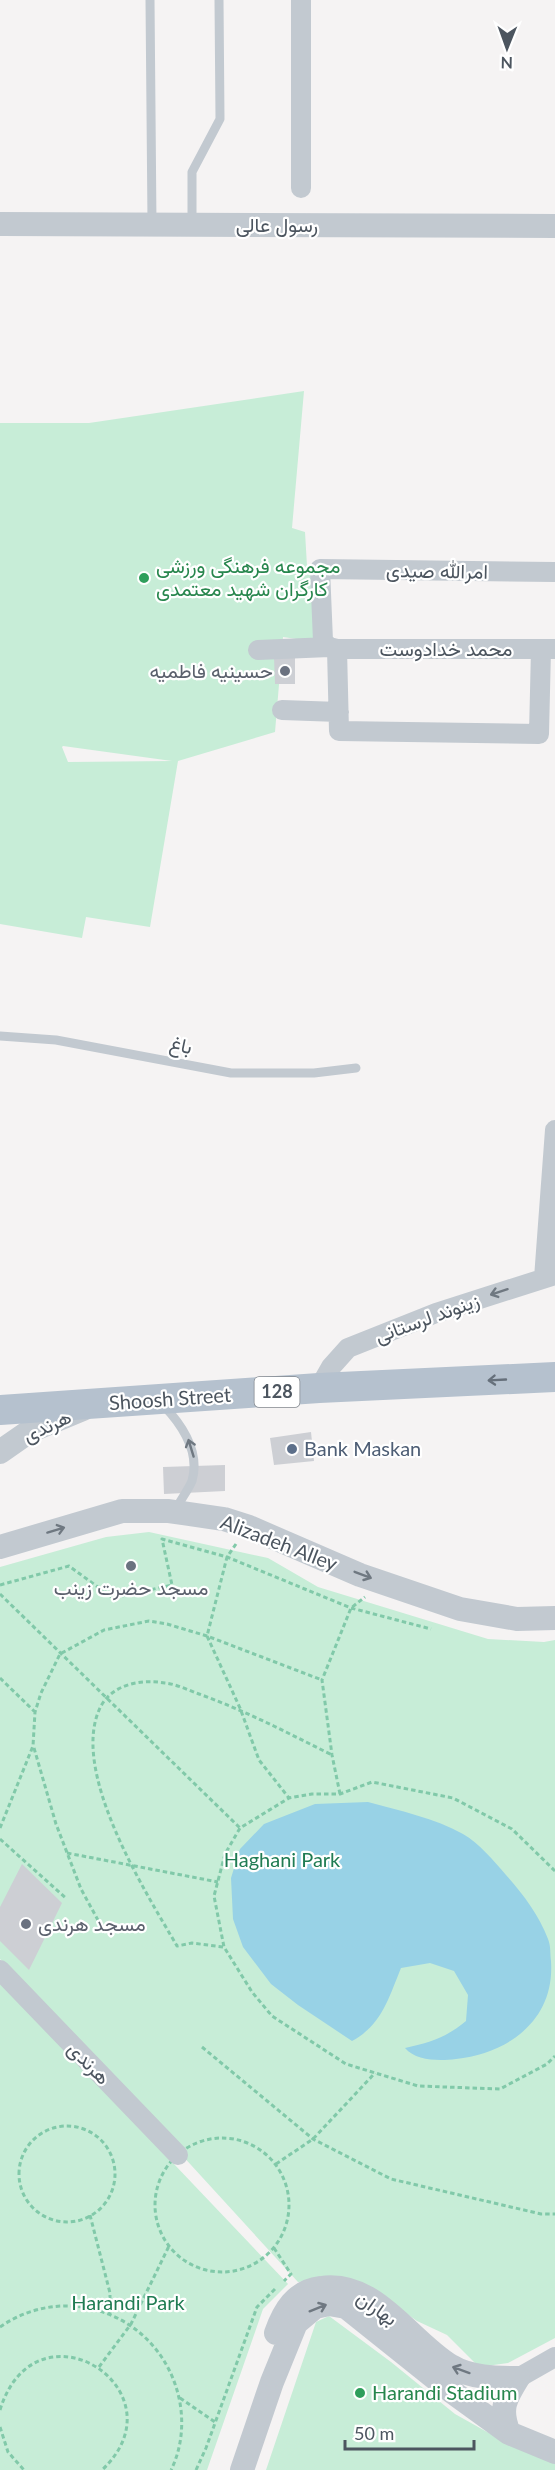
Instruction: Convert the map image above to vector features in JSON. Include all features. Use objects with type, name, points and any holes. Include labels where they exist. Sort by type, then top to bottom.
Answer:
[{"type":"main road","name":"Shoosh Street","points":[[0,1410],[319,1389],[555,1377]]},
{"type":"street","points":[[301,0],[301,188]]},
{"type":"street","name":"رسول عالی","points":[[0,224],[555,226]]},
{"type":"street","name":"امرالله صیدی","points":[[333,648],[323,641],[320,569],[555,573]]},
{"type":"street","points":[[333,648],[339,721]]},
{"type":"street","points":[[282,710],[339,721],[539,734],[547,722],[548,649]]},
{"type":"street","name":"محمد خدادوست","points":[[258,650],[548,649]]},
{"type":"street","points":[[550,1276],[555,1130]]},
{"type":"street","name":"زینوند لرستانی","points":[[319,1389],[331,1367],[348,1348],[436,1312],[550,1276]]},
{"type":"street","name":"هرندی","points":[[0,1452],[30,1431],[97,1404]]},
{"type":"street","name":"Alizadeh Alley","points":[[0,1547],[122,1511],[138,1509],[204,1515],[249,1527],[360,1575],[437,1599],[460,1609],[517,1619],[555,1618]]},
{"type":"street","name":"هرندی","points":[[0,1970],[178,2155]]},
{"type":"street","name":"بهاران","points":[[226,2470],[282,2315],[296,2297],[308,2290],[323,2287],[348,2289],[374,2302],[450,2366],[478,2375],[518,2378]]},
{"type":"street","name":"بهاران","points":[[242,2470],[272,2382],[296,2323],[315,2307],[329,2304],[346,2307],[451,2391],[509,2433]]},
{"type":"street","points":[[555,2356],[518,2378],[504,2403],[503,2418],[509,2433],[555,2452]]},
{"type":"lane","points":[[150,0],[152,225]]},
{"type":"lane","points":[[192,225],[192,172],[220,119],[219,0]]},
{"type":"lane","name":"باغ","points":[[0,1036],[56,1040],[231,1073],[314,1073],[356,1068]]},
{"type":"lane","points":[[159,1401],[174,1416],[188,1439],[194,1455],[191,1483],[180,1502]]},
{"type":"path","points":[[249,1527],[226,1557],[207,1636],[240,1708],[259,1760],[289,1798]]},
{"type":"path","points":[[0,1585],[69,1566],[113,1598],[172,1585],[162,1539],[226,1557],[351,1608],[431,1629]]},
{"type":"path","points":[[340,1794],[332,1755],[322,1680],[351,1608],[385,1583]]},
{"type":"path","points":[[0,1594],[240,1828]]},
{"type":"path","points":[[0,1828],[33,1746],[35,1712],[41,1693],[60,1654],[104,1630],[149,1621],[207,1636],[322,1680]]},
{"type":"path","points":[[0,1678],[35,1712]]},
{"type":"path","points":[[224,1947],[192,1943],[177,1946],[117,1838],[97,1774],[93,1737],[95,1718],[106,1697],[134,1682],[166,1683],[240,1708],[332,1755]]},
{"type":"path","points":[[33,1746],[67,1853],[81,1889],[105,1933]]},
{"type":"path","points":[[555,1871],[512,1829],[453,1798],[372,1782],[340,1794],[312,1794],[289,1798],[240,1828],[225,1854],[214,1896],[224,1947],[252,1992],[272,2016],[346,2064],[418,2086],[500,2088],[547,2064],[555,2056]]},
{"type":"path","points":[[0,1839],[67,1899]]},
{"type":"path","points":[[67,1853],[218,1882]]},
{"type":"path","points":[[202,2047],[312,2139],[391,2179],[541,2214],[555,2214]]},
{"type":"path","points":[[276,2164],[312,2139],[375,2073]]},
{"type":"path","points":[[69,2126],[85,2129],[99,2137],[109,2150],[114,2164],[115,2180],[110,2195],[101,2208],[90,2215],[73,2221],[57,2221],[42,2215],[30,2205],[20,2184],[20,2160],[27,2146],[39,2134],[53,2127],[69,2126]]},
{"type":"path","points":[[221,2138],[242,2140],[261,2149],[276,2164],[287,2184],[290,2207],[285,2229],[274,2248],[259,2261],[240,2270],[221,2272],[192,2264],[169,2246],[159,2227],[155,2206],[158,2186],[167,2166],[178,2155],[200,2141],[221,2138]]},
{"type":"path","points":[[90,2215],[110,2293],[110,2315]]},
{"type":"path","points":[[99,2367],[131,2324],[169,2246]]},
{"type":"path","points":[[196,2470],[257,2307],[291,2274],[274,2248]]},
{"type":"path","points":[[0,2326],[16,2315],[55,2305],[94,2308],[131,2324],[159,2350],[177,2383],[183,2420],[177,2458],[171,2470]]},
{"type":"path","points":[[0,2410],[6,2391],[19,2374],[37,2362],[57,2356],[79,2358],[99,2367],[114,2381],[124,2399],[127,2420],[124,2440],[114,2458],[102,2470]]},
{"type":"path","points":[[179,2398],[215,2422]]},
{"type":"path","points":[[0,2427],[0,2433],[8,2452],[24,2470]]},
{"type":"green space","name":"مجموعه فرهنگی ورزشی کارگران شهید معتمدی","points":[[304,391],[292,528],[305,532],[307,566],[313,566],[317,642],[283,637],[275,732],[178,761],[150,927],[86,917],[82,938],[0,924],[0,423],[89,423]],"holes":[[[63,746],[172,761],[68,762]]]},
{"type":"green space","name":"Haghani Park","points":[[149,1532],[268,1558],[318,1587],[488,1639],[544,1642],[555,1640],[555,2338],[508,2363],[479,2367],[447,2335],[417,2321],[369,2287],[337,2278],[298,2282],[0,1959],[0,1567],[106,1537]]},
{"type":"green space","name":"Harandi Park","points":[[0,1981],[288,2284],[263,2309],[207,2470],[0,2470]]},
{"type":"green space","name":"Harandi Stadium","points":[[329,2316],[455,2414],[505,2442],[555,2463],[555,2470],[266,2470],[316,2322]]},
{"type":"water","points":[[368,1802],[429,1819],[469,1838],[496,1864],[535,1913],[550,1944],[550,1982],[537,2016],[525,2030],[510,2041],[475,2055],[449,2060],[421,2058],[405,2048],[437,2039],[466,2021],[468,1995],[454,1971],[430,1963],[401,1968],[378,2019],[352,2041],[271,1984],[243,1947],[233,1919],[231,1878],[240,1849],[264,1824],[315,1804]]},
{"type":"building","name":"حسینیه فاطمیه","points":[[274,657],[295,657],[295,684],[275,684]]},
{"type":"building","name":"Bank Maskan","points":[[311,1432],[314,1461],[274,1465],[270,1438]]},
{"type":"building","points":[[225,1465],[225,1491],[164,1494],[163,1467]]},
{"type":"building","name":"مسجد هرندی","points":[[22,1864],[62,1903],[29,1970],[0,1941],[0,1907]]},
{"type":"place","name":"مجموعه فرهنگی ورزشی کارگران شهید معتمدی","points":[[144,578]]},
{"type":"place","name":"حسینیه فاطمیه","points":[[285,671]]},
{"type":"place","name":"Bank Maskan","points":[[292,1449]]},
{"type":"place","name":"مسجد حضرت زینب","points":[[131,1566]]},
{"type":"place","name":"مسجد هرندی","points":[[26,1924]]},
{"type":"place","name":"Harandi Stadium","points":[[360,2393]]}]
